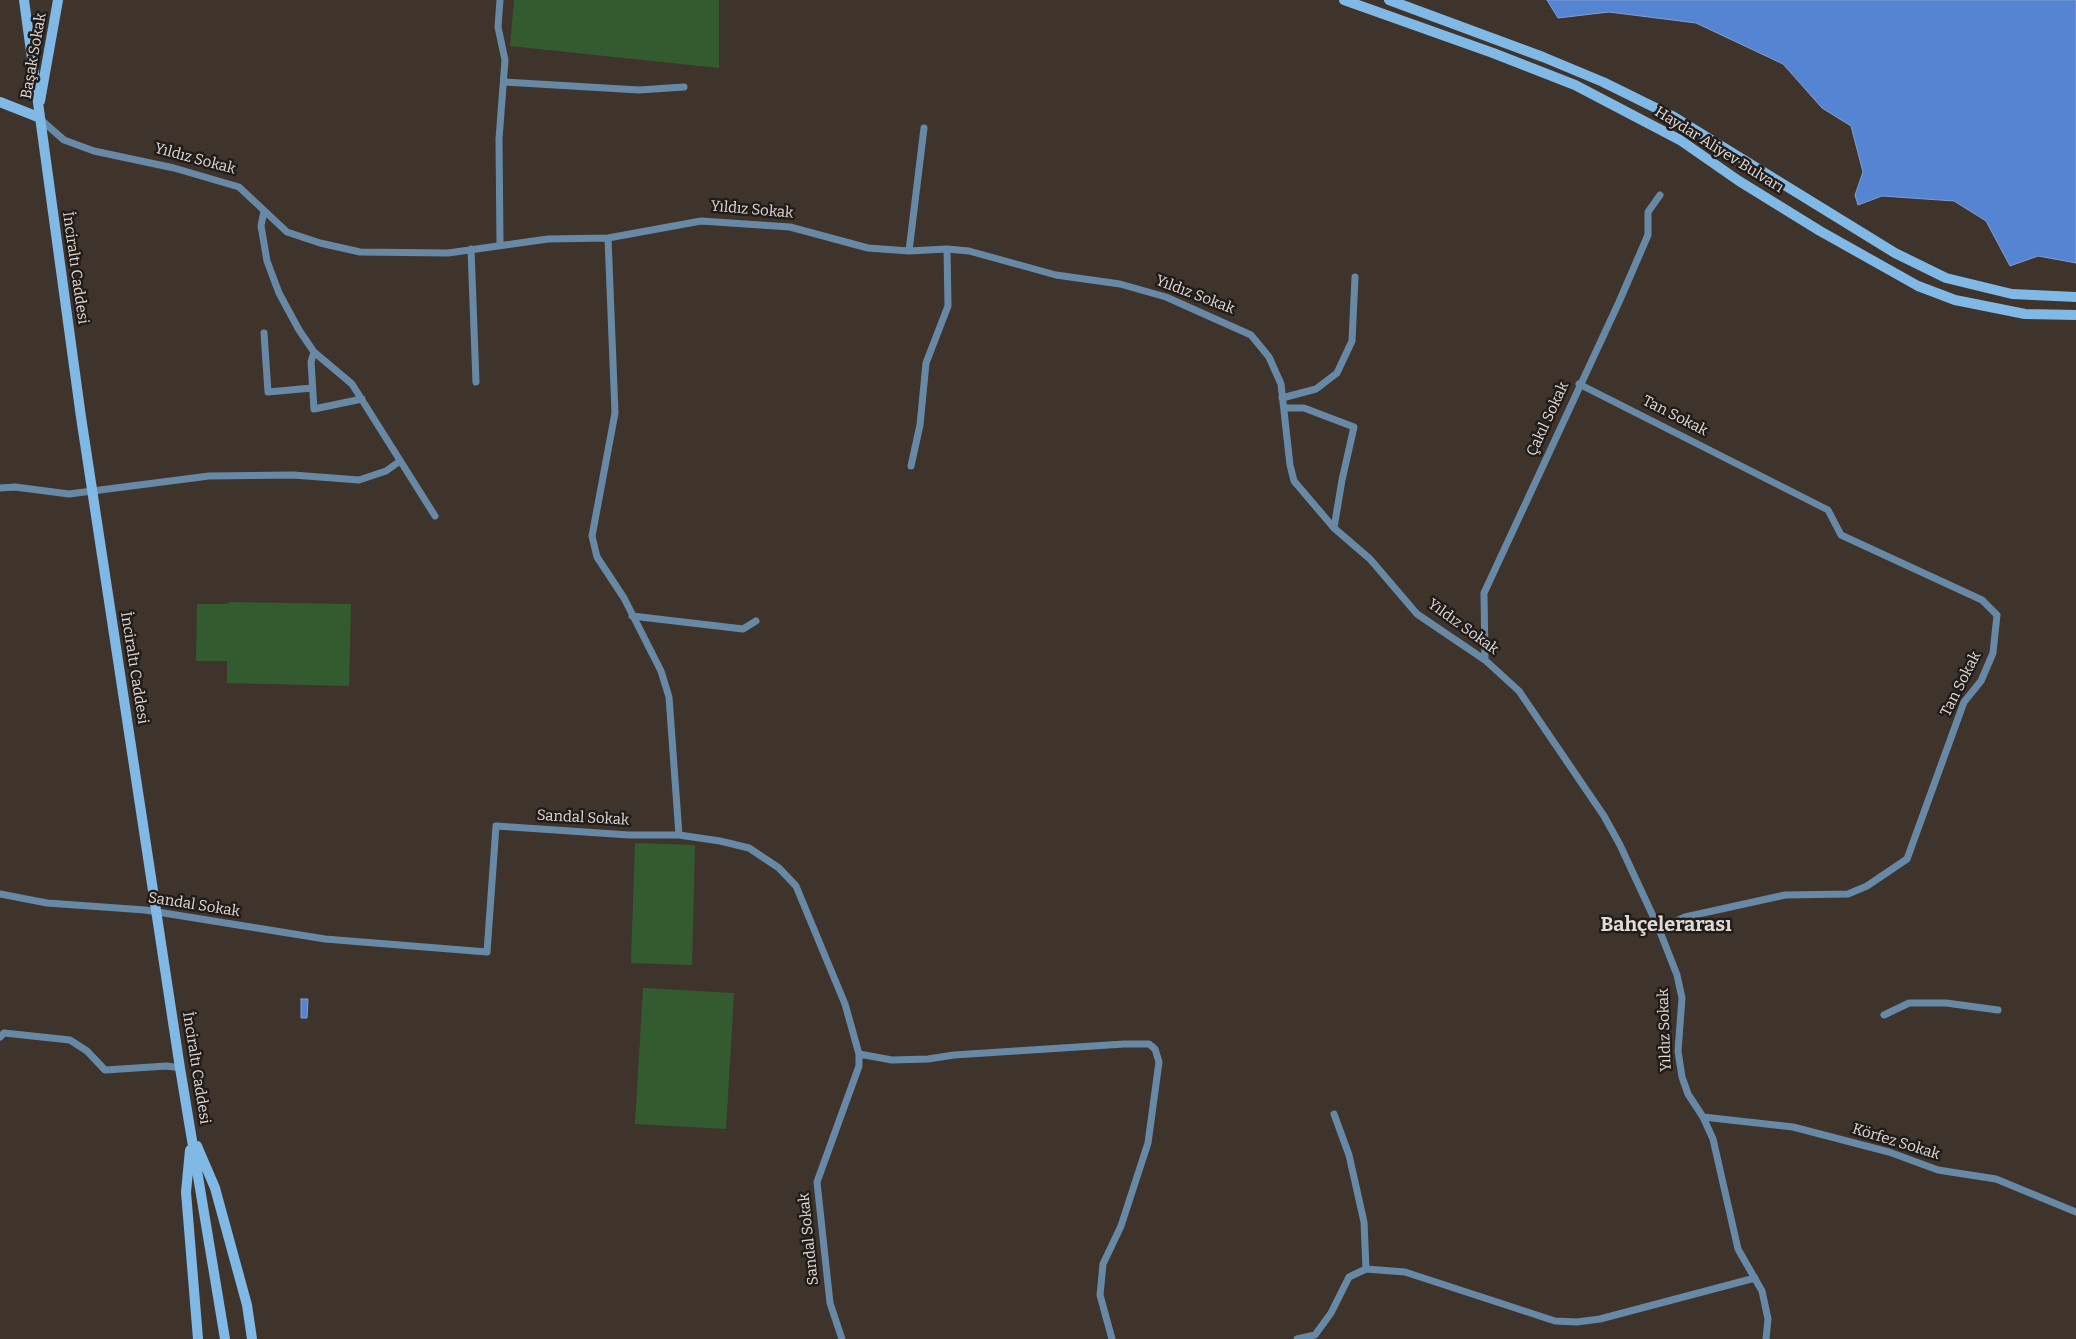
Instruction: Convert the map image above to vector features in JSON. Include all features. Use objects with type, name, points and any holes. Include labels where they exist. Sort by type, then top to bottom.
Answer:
[{"type":"main road","name":"İnciraltı Caddesi","points":[[24,0],[38,117],[93,492],[180,1068],[225,1339]]},
{"type":"main road","name":"Başak Sokak","points":[[38,117],[58,0]]},
{"type":"main road","name":"Haydar Aliyev Bulvarı","points":[[1344,0],[1493,53],[1575,85],[1680,140],[1738,181],[1820,231],[1918,286],[1955,300],[2024,314],[2076,315]]},
{"type":"main road","name":"Haydar Aliyev Bulvarı","points":[[1389,0],[1544,57],[1603,82],[1674,117],[1895,253],[1946,278],[2012,294],[2076,297]]},
{"type":"main road","name":"Yıldız Sokak","points":[[0,102],[38,117]]},
{"type":"main road","points":[[191,1134],[186,1192],[198,1339]]},
{"type":"main road","points":[[191,1134],[215,1188],[247,1306],[252,1339]]},
{"type":"street","points":[[500,0],[498,27],[505,51],[499,139],[500,244]]},
{"type":"street","points":[[504,82],[639,90],[684,87]]},
{"type":"street","name":"Yıldız Sokak","points":[[38,117],[64,140],[94,151],[174,168],[239,187],[287,232],[320,243],[360,252],[448,253],[548,238],[608,238],[701,220],[790,227],[868,248],[909,251],[947,249],[969,251],[1056,275],[1120,284],[1166,297],[1231,324],[1251,335],[1269,357],[1281,384],[1294,481],[1334,528],[1370,559],[1417,614],[1486,660],[1519,691],[1604,816],[1620,845],[1660,929],[1677,975],[1682,998],[1678,1051],[1682,1078],[1688,1094],[1703,1117],[1719,1160],[1738,1249],[1762,1291],[1768,1319],[1766,1339]]},
{"type":"street","points":[[909,251],[924,128]]},
{"type":"street","name":"Çakıl Sokak","points":[[1486,660],[1484,593],[1648,235],[1648,212],[1660,195]]},
{"type":"street","points":[[264,211],[261,226],[267,261],[280,293],[314,352],[345,377],[362,399],[435,516]]},
{"type":"street","points":[[608,238],[615,413],[592,536],[597,557],[624,598],[661,671],[669,697],[679,835]]},
{"type":"street","points":[[470,249],[476,382]]},
{"type":"street","points":[[911,466],[920,424],[926,363],[948,306],[947,249]]},
{"type":"street","points":[[1282,398],[1316,389],[1336,373],[1352,341],[1355,277]]},
{"type":"street","points":[[264,333],[268,392],[312,388]]},
{"type":"street","points":[[314,352],[311,362],[314,409],[362,399]]},
{"type":"street","name":"Tan Sokak","points":[[1580,384],[1828,510],[1841,535],[1982,600],[1997,615],[1993,653],[1982,681],[1964,702],[1907,858],[1867,886],[1848,894],[1785,895],[1685,917],[1660,929]]},
{"type":"street","points":[[1284,408],[1304,408],[1354,427],[1334,528]]},
{"type":"street","points":[[0,488],[15,487],[68,494],[209,476],[293,475],[359,480],[386,471],[400,461]]},
{"type":"street","points":[[632,616],[742,629],[756,621]]},
{"type":"street","name":"Sandal Sokak","points":[[0,894],[47,903],[145,910],[158,914],[325,938],[487,952],[496,826],[630,835],[679,835],[720,840],[749,848],[779,868],[796,886],[845,1004],[858,1054],[859,1066],[817,1182],[830,1303],[842,1339]]},
{"type":"street","points":[[1884,1015],[1909,1003],[1946,1003],[1998,1010]]},
{"type":"street","points":[[0,1037],[4,1033],[70,1040],[87,1051],[106,1070],[167,1066],[180,1068]]},
{"type":"street","points":[[858,1054],[892,1060],[1124,1044],[1149,1044],[1155,1048],[1159,1062],[1148,1143],[1121,1226],[1103,1264],[1100,1295],[1112,1339]]},
{"type":"street","points":[[1334,1114],[1349,1155],[1364,1222],[1366,1269]]},
{"type":"street","name":"Körfez Sokak","points":[[1703,1117],[1793,1127],[1889,1152],[1938,1170],[1996,1179],[2076,1212]]},
{"type":"street","points":[[1297,1339],[1316,1335],[1331,1313],[1349,1277],[1366,1269],[1405,1272],[1555,1321],[1577,1322],[1600,1319],[1755,1278]]},
{"type":"green space","points":[[514,0],[719,0],[719,68],[510,46]]},
{"type":"green space","points":[[229,602],[351,604],[349,686],[227,683],[227,661],[196,661],[197,604],[228,604]]},
{"type":"green space","points":[[635,843],[695,845],[692,965],[631,963]]},
{"type":"green space","points":[[643,988],[734,993],[726,1129],[635,1124]]},
{"type":"water","points":[[1547,0],[2076,0],[2076,263],[2038,256],[2010,266],[1986,221],[1954,201],[1882,196],[1858,205],[1855,195],[1863,172],[1851,126],[1822,108],[1783,64],[1696,23],[1609,12],[1558,18]]},
{"type":"water","points":[[301,999],[308,999],[307,1018],[301,1018]]},
{"type":"district","name":"Bahçelerarası","points":[[1666,925]]}]
